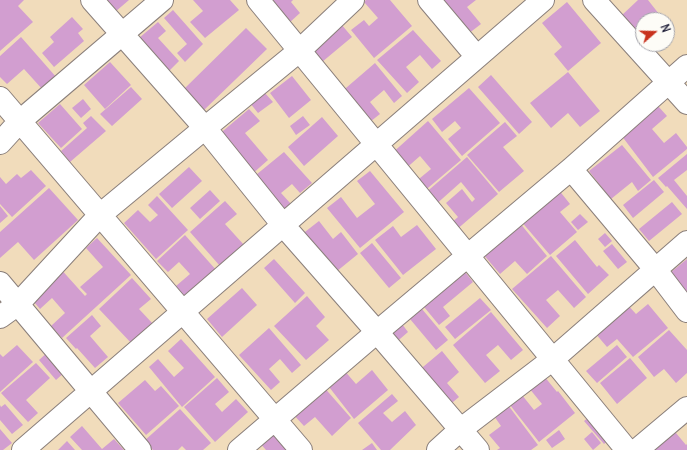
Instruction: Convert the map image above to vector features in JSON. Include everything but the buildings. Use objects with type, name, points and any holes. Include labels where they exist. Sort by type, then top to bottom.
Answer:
[{"type":"street","points":[[92,0],[205,128],[283,225],[478,450]]},
{"type":"street","points":[[0,143],[20,121],[162,0]]},
{"type":"street","points":[[258,0],[467,256],[554,359],[627,450]]},
{"type":"street","points":[[0,317],[18,304],[100,215],[299,51],[353,0]]},
{"type":"street","points":[[428,0],[477,57]]},
{"type":"street","points":[[23,450],[543,0]]},
{"type":"street","points":[[594,0],[687,103]]},
{"type":"street","points":[[239,450],[571,169],[687,66]]},
{"type":"street","points":[[0,98],[301,450]]},
{"type":"street","points":[[571,169],[655,269],[687,311]]},
{"type":"street","points":[[438,450],[460,430],[554,359],[687,242]]},
{"type":"street","points":[[0,283],[140,450]]},
{"type":"street","points":[[637,450],[687,408]]}]
